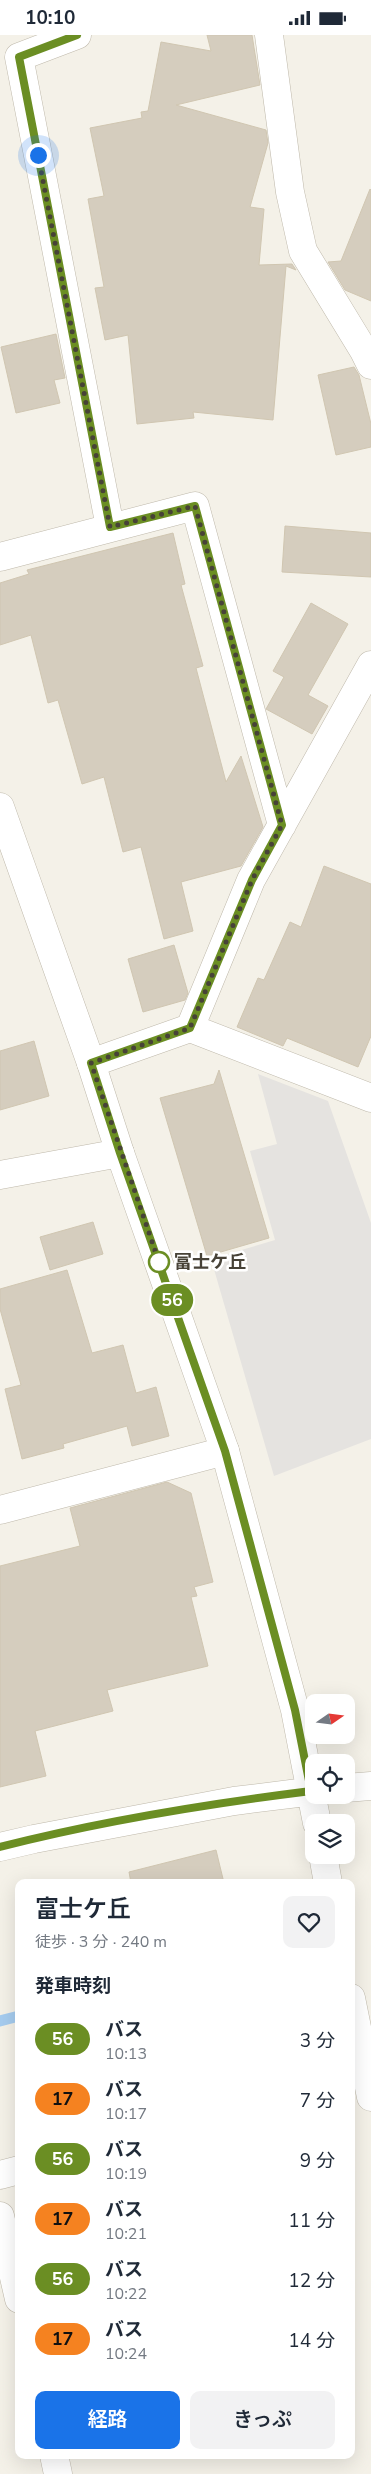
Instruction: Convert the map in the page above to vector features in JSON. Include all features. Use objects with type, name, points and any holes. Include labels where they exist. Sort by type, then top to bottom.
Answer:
[{"type":"street","points":[[77,35],[19,57],[110,527]]},
{"type":"street","points":[[269,35],[290,192],[303,251],[371,365]]},
{"type":"street","points":[[0,557],[195,506],[282,825]]},
{"type":"street","points":[[190,1028],[252,880],[371,665]]},
{"type":"street","points":[[0,807],[225,1451],[295,1710],[305,1758]]},
{"type":"street","points":[[91,1063],[190,1028],[371,1098]]},
{"type":"street","points":[[0,1175],[120,1153]]},
{"type":"street","points":[[0,1510],[225,1451]]},
{"type":"street","points":[[355,1787],[371,1786]]},
{"type":"street","points":[[0,1847],[234,1801],[305,1792]]},
{"type":"street","points":[[325,1864],[327,1879]]},
{"type":"street","points":[[355,2022],[365,2083]]},
{"type":"street","points":[[0,2175],[15,2171]]},
{"type":"street","points":[[0,2215],[15,2281]]},
{"type":"street","points":[[55,2459],[58,2474]]},
{"type":"shaded area","points":[[258,1074],[328,1101],[371,1223],[371,1439],[274,1476],[211,1259],[275,1240],[250,1151],[277,1144]]},
{"type":"building","points":[[207,35],[252,35],[260,85],[176,105],[266,130],[268,143],[250,207],[264,209],[259,265],[292,264],[296,270],[286,266],[273,420],[193,412],[194,418],[137,424],[128,335],[105,340],[95,288],[104,287],[88,199],[104,196],[90,128],[142,118],[141,112],[148,111],[161,42],[211,51]]},
{"type":"building","points":[[370,189],[371,301],[345,290],[328,262],[341,261]]},
{"type":"building","points":[[56,334],[65,378],[54,380],[60,403],[16,413],[1,347]]},
{"type":"building","points":[[354,367],[359,375],[371,424],[371,447],[336,455],[318,375]]},
{"type":"building","points":[[285,526],[371,533],[371,577],[282,572]]},
{"type":"building","points":[[173,533],[185,584],[181,585],[203,666],[196,668],[226,782],[241,756],[263,827],[241,866],[181,882],[193,931],[164,939],[141,847],[123,852],[104,777],[82,784],[58,700],[48,703],[31,635],[0,645],[0,583],[29,574],[27,570]]},
{"type":"building","points":[[311,603],[348,624],[308,695],[328,706],[312,734],[266,709],[284,677],[273,671]]},
{"type":"building","points":[[324,866],[371,884],[371,1036],[358,1067],[287,1038],[283,1046],[237,1027],[258,978],[264,980],[290,922],[301,927]]},
{"type":"building","points":[[174,945],[188,993],[185,1000],[143,1012],[128,959]]},
{"type":"building","points":[[34,1041],[49,1096],[0,1110],[0,1051]]},
{"type":"building","points":[[219,1070],[269,1238],[207,1256],[160,1098],[214,1084]]},
{"type":"building","points":[[93,1222],[103,1254],[50,1270],[40,1237]]},
{"type":"building","points":[[67,1270],[92,1353],[123,1345],[136,1393],[156,1387],[169,1436],[132,1446],[127,1426],[63,1444],[64,1448],[22,1459],[5,1389],[21,1385],[0,1309],[0,1289]]},
{"type":"building","points":[[167,1482],[191,1493],[213,1582],[194,1587],[197,1596],[191,1597],[208,1666],[107,1690],[113,1711],[35,1731],[46,1776],[0,1787],[0,1566],[80,1546],[70,1508]]},
{"type":"building","points":[[216,1850],[223,1879],[130,1879],[129,1872]]},
{"type":"waterway","points":[[0,2021],[15,2017]]},
{"type":"bus line","name":"56","points":[[0,1847],[234,1801],[311,1791],[295,1710],[225,1451],[120,1153],[91,1063],[190,1028],[252,880],[282,825],[195,506],[110,527],[19,57],[77,35]]},
{"type":"place","name":"富士ケ丘","points":[[159,1262]]},
{"type":"route","points":[[38,155],[110,527],[195,506],[282,825],[252,880],[190,1028],[91,1063],[120,1153],[159,1262]]}]
